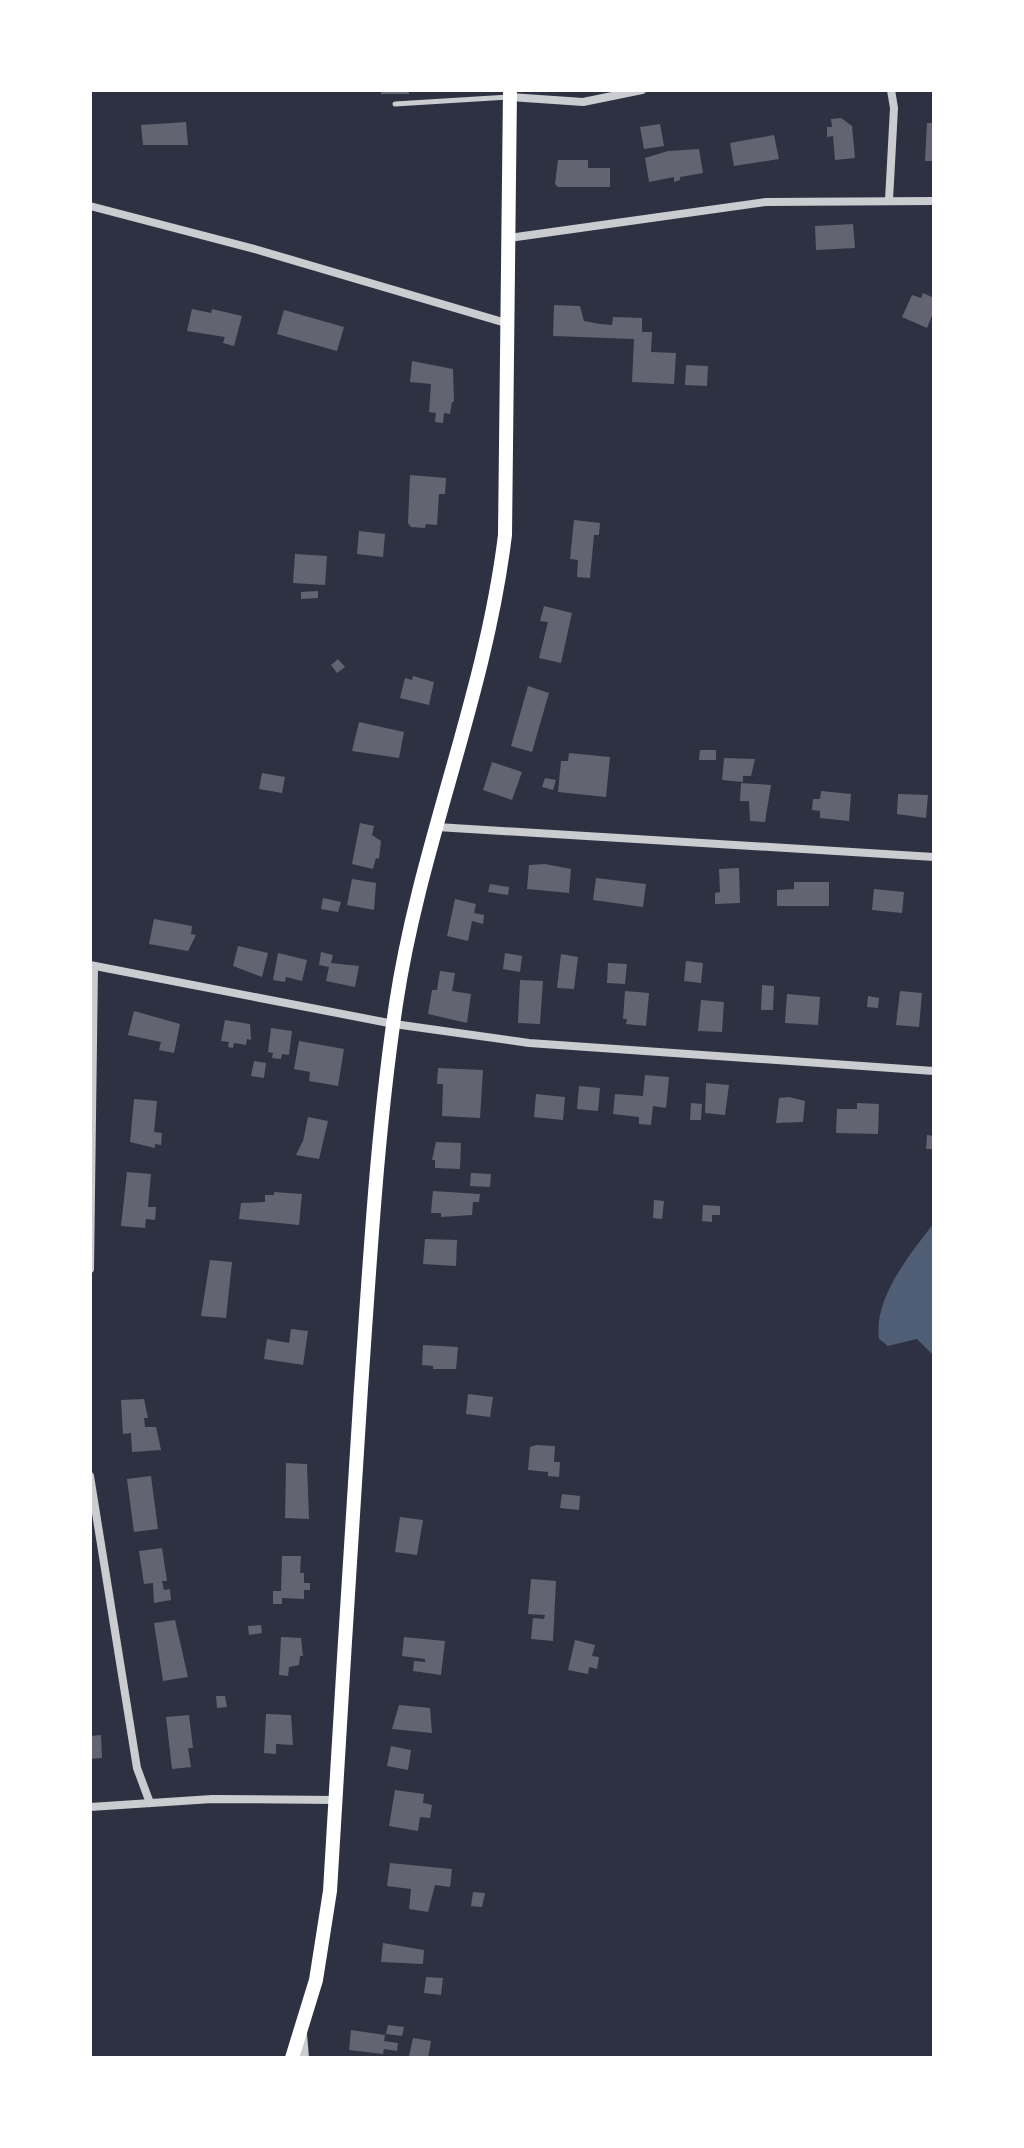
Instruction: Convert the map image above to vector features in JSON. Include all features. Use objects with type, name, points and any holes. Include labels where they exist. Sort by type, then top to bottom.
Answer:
[{"type":"main road","points":[[292,2058],[316,1980],[330,1891],[374,1198],[394,1024],[406,946],[467,726],[496,607],[505,535],[510,94]]},
{"type":"street","points":[[510,94],[583,102],[642,90]]},
{"type":"street","points":[[889,200],[894,108],[891,90]]},
{"type":"street","points":[[509,238],[766,202],[934,201]]},
{"type":"street","points":[[90,206],[258,250],[509,325]]},
{"type":"street","points":[[437,827],[934,857]]},
{"type":"street","points":[[90,1269],[92,966],[394,1024],[529,1043],[934,1071]]},
{"type":"street","points":[[90,1476],[137,1768],[150,1803]]},
{"type":"street","points":[[90,1807],[212,1799],[335,1800]]},
{"type":"street","points":[[301,2034],[303,2058]]},
{"type":"lane","points":[[395,104],[510,94]]},
{"type":"water","points":[[934,1223],[934,1356],[917,1339],[888,1346],[879,1339],[879,1323],[896,1277]]},
{"type":"building","points":[[381,90],[409,90],[409,94],[381,94]]},
{"type":"building","points":[[841,118],[852,126],[855,158],[835,160],[833,136],[827,137],[827,127],[832,127],[831,119]]},
{"type":"building","points":[[186,122],[188,145],[143,145],[141,125]]},
{"type":"building","points":[[927,123],[934,123],[934,161],[925,161]]},
{"type":"building","points":[[660,124],[664,146],[644,149],[640,127]]},
{"type":"building","points":[[774,135],[779,159],[734,166],[730,143]]},
{"type":"building","points":[[699,149],[703,173],[680,177],[674,182],[674,177],[649,182],[645,158],[668,151]]},
{"type":"building","points":[[558,160],[588,160],[588,168],[610,168],[610,187],[558,187],[555,184]]},
{"type":"building","points":[[853,224],[855,248],[816,250],[815,226]]},
{"type":"building","points":[[923,293],[934,298],[934,311],[927,328],[902,317],[912,295],[921,298]]},
{"type":"building","points":[[554,305],[580,306],[584,321],[600,324],[612,325],[613,317],[642,318],[642,332],[652,332],[651,352],[676,353],[674,384],[632,382],[634,339],[553,336]]},
{"type":"building","points":[[192,309],[211,313],[212,309],[242,316],[234,346],[223,343],[225,337],[187,331]]},
{"type":"building","points":[[284,310],[344,327],[337,351],[277,334]]},
{"type":"building","points":[[412,361],[453,369],[454,402],[450,414],[444,413],[443,423],[435,422],[436,413],[429,412],[431,384],[410,382]]},
{"type":"building","points":[[686,365],[708,366],[707,386],[685,385]]},
{"type":"building","points":[[410,475],[446,478],[445,494],[439,494],[437,525],[426,524],[425,528],[411,527],[408,523]]},
{"type":"building","points":[[574,520],[600,523],[599,535],[594,535],[590,578],[577,577],[578,560],[570,559]]},
{"type":"building","points":[[359,531],[385,534],[383,557],[357,554]]},
{"type":"building","points":[[295,554],[327,556],[325,585],[293,583]]},
{"type":"building","points":[[318,591],[318,598],[301,599],[301,592]]},
{"type":"building","points":[[544,606],[572,613],[561,663],[539,658],[548,622],[540,621]]},
{"type":"building","points":[[338,659],[345,667],[337,673],[331,665]]},
{"type":"building","points":[[413,676],[434,682],[429,705],[400,698],[405,678],[412,680]]},
{"type":"building","points":[[528,686],[549,693],[532,752],[511,746]]},
{"type":"building","points":[[359,722],[404,732],[399,758],[352,751]]},
{"type":"building","points":[[700,750],[716,750],[716,760],[699,760]]},
{"type":"building","points":[[569,753],[610,757],[606,797],[558,792],[561,761],[568,761]]},
{"type":"building","points":[[724,758],[755,759],[751,776],[743,776],[743,782],[722,780]]},
{"type":"building","points":[[492,762],[522,772],[512,800],[483,790]]},
{"type":"building","points":[[262,773],[285,777],[282,793],[259,789]]},
{"type":"building","points":[[545,778],[556,780],[553,790],[542,787]]},
{"type":"building","points":[[741,783],[771,785],[765,822],[750,821],[749,801],[740,801]]},
{"type":"building","points":[[821,791],[851,794],[849,821],[820,818],[820,811],[812,810],[813,799],[820,799]]},
{"type":"building","points":[[898,794],[928,795],[926,818],[897,814]]},
{"type":"building","points":[[360,823],[374,826],[372,835],[381,841],[379,859],[376,858],[373,869],[352,864]]},
{"type":"building","points":[[545,864],[571,869],[569,893],[527,889],[529,865]]},
{"type":"building","points":[[739,868],[740,903],[715,904],[715,893],[720,892],[719,869]]},
{"type":"building","points":[[596,878],[646,884],[643,907],[593,900]]},
{"type":"building","points":[[352,879],[376,883],[374,910],[347,905]]},
{"type":"building","points":[[794,882],[829,882],[829,906],[777,906],[777,890],[794,889]]},
{"type":"building","points":[[490,884],[509,887],[508,895],[488,892]]},
{"type":"building","points":[[874,889],[904,892],[902,913],[872,910]]},
{"type":"building","points":[[323,898],[341,902],[338,912],[321,909]]},
{"type":"building","points":[[455,899],[476,904],[474,913],[484,915],[483,924],[472,921],[468,941],[447,936]]},
{"type":"building","points":[[154,919],[192,926],[191,934],[196,935],[188,951],[149,944]]},
{"type":"building","points":[[238,946],[268,953],[262,977],[233,966]]},
{"type":"building","points":[[321,952],[333,955],[331,963],[359,966],[355,987],[326,981],[329,967],[319,965]]},
{"type":"building","points":[[278,953],[307,960],[302,981],[286,977],[285,982],[273,980]]},
{"type":"building","points":[[505,953],[522,956],[520,972],[503,969]]},
{"type":"building","points":[[561,954],[578,957],[574,989],[557,988]]},
{"type":"building","points":[[686,961],[703,963],[701,983],[684,981]]},
{"type":"building","points":[[608,963],[627,964],[625,984],[607,983]]},
{"type":"building","points":[[440,971],[455,973],[452,991],[471,994],[467,1023],[428,1014],[432,990],[437,990]]},
{"type":"building","points":[[520,980],[543,981],[540,1024],[518,1023]]},
{"type":"building","points":[[762,985],[774,986],[773,1010],[761,1010]]},
{"type":"building","points":[[625,991],[649,993],[646,1026],[626,1024],[627,1019],[623,1019]]},
{"type":"building","points":[[900,991],[922,993],[919,1027],[896,1025]]},
{"type":"building","points":[[787,994],[820,997],[818,1025],[785,1023]]},
{"type":"building","points":[[868,996],[879,998],[878,1008],[867,1007]]},
{"type":"building","points":[[701,1000],[724,1002],[722,1032],[698,1031]]},
{"type":"building","points":[[134,1011],[180,1024],[174,1053],[159,1050],[161,1042],[128,1035]]},
{"type":"building","points":[[225,1020],[250,1024],[251,1040],[247,1039],[246,1045],[234,1043],[233,1048],[228,1047],[229,1042],[221,1041]]},
{"type":"building","points":[[271,1028],[292,1031],[289,1055],[282,1054],[281,1059],[272,1058],[273,1053],[268,1052]]},
{"type":"building","points":[[299,1041],[344,1049],[338,1086],[309,1081],[310,1072],[294,1069]]},
{"type":"building","points":[[254,1061],[266,1063],[264,1078],[251,1076]]},
{"type":"building","points":[[438,1068],[483,1070],[480,1118],[442,1116],[443,1084],[437,1084]]},
{"type":"building","points":[[645,1075],[669,1077],[666,1108],[653,1106],[651,1125],[639,1124],[639,1117],[613,1114],[615,1094],[643,1096]]},
{"type":"building","points":[[706,1083],[729,1085],[725,1115],[705,1113]]},
{"type":"building","points":[[579,1086],[600,1088],[598,1111],[577,1109]]},
{"type":"building","points":[[536,1094],[565,1097],[563,1120],[534,1117]]},
{"type":"building","points":[[779,1098],[805,1101],[803,1122],[776,1123]]},
{"type":"building","points":[[134,1099],[157,1101],[154,1132],[162,1133],[161,1145],[155,1144],[155,1148],[130,1142]]},
{"type":"building","points":[[691,1103],[702,1104],[701,1120],[690,1120]]},
{"type":"building","points":[[857,1103],[879,1104],[878,1134],[836,1133],[837,1109],[857,1109]]},
{"type":"building","points":[[308,1117],[328,1121],[319,1159],[296,1155],[303,1141]]},
{"type":"building","points":[[927,1135],[934,1136],[934,1149],[926,1149]]},
{"type":"building","points":[[436,1142],[461,1143],[460,1169],[435,1168],[435,1160],[432,1160]]},
{"type":"building","points":[[127,1172],[151,1174],[148,1207],[156,1207],[155,1220],[146,1219],[145,1228],[121,1226]]},
{"type":"building","points":[[471,1173],[491,1174],[490,1187],[470,1186]]},
{"type":"building","points":[[433,1191],[480,1194],[479,1202],[473,1202],[472,1215],[441,1217],[441,1213],[431,1213]]},
{"type":"building","points":[[274,1192],[302,1194],[299,1225],[239,1219],[241,1203],[265,1202],[265,1195],[274,1195]]},
{"type":"building","points":[[654,1200],[664,1201],[662,1219],[653,1218]]},
{"type":"building","points":[[703,1205],[720,1206],[720,1215],[712,1215],[712,1222],[702,1221]]},
{"type":"building","points":[[425,1239],[457,1240],[456,1266],[423,1264]]},
{"type":"building","points":[[210,1260],[232,1262],[226,1318],[201,1316]]},
{"type":"building","points":[[291,1329],[308,1331],[303,1365],[264,1359],[267,1339],[289,1343]]},
{"type":"building","points":[[423,1345],[458,1347],[456,1369],[433,1369],[433,1366],[422,1365]]},
{"type":"building","points":[[468,1394],[493,1397],[490,1417],[466,1414]]},
{"type":"building","points":[[144,1399],[148,1418],[144,1418],[145,1427],[156,1427],[161,1450],[132,1452],[131,1433],[123,1434],[121,1400]]},
{"type":"building","points":[[555,1446],[554,1462],[560,1462],[559,1477],[548,1476],[548,1472],[528,1470],[530,1447]]},
{"type":"building","points":[[286,1463],[307,1464],[309,1519],[285,1518]]},
{"type":"building","points":[[151,1476],[158,1529],[134,1532],[127,1479]]},
{"type":"building","points":[[562,1494],[580,1496],[579,1510],[560,1508]]},
{"type":"building","points":[[400,1517],[423,1520],[417,1555],[395,1552]]},
{"type":"building","points":[[162,1548],[167,1581],[162,1581],[164,1590],[170,1589],[171,1600],[154,1603],[153,1583],[144,1584],[139,1551]]},
{"type":"building","points":[[282,1556],[301,1556],[300,1573],[304,1573],[304,1583],[310,1583],[310,1590],[304,1590],[304,1599],[282,1598],[282,1604],[273,1604],[273,1591],[281,1591]]},
{"type":"building","points":[[531,1579],[556,1581],[553,1641],[531,1639],[533,1618],[544,1619],[545,1615],[528,1614]]},
{"type":"building","points":[[175,1620],[188,1677],[163,1681],[154,1623]]},
{"type":"building","points":[[261,1625],[262,1633],[249,1635],[248,1626]]},
{"type":"building","points":[[281,1637],[301,1638],[303,1656],[300,1656],[299,1665],[289,1667],[288,1676],[279,1675]]},
{"type":"building","points":[[404,1637],[445,1641],[441,1675],[413,1671],[414,1661],[425,1662],[425,1659],[402,1656]]},
{"type":"building","points":[[575,1640],[595,1645],[592,1656],[599,1657],[597,1669],[589,1667],[588,1674],[568,1670]]},
{"type":"building","points":[[216,1696],[225,1696],[227,1707],[217,1708]]},
{"type":"building","points":[[399,1705],[430,1708],[432,1733],[392,1729]]},
{"type":"building","points":[[266,1714],[291,1715],[293,1745],[276,1744],[276,1754],[264,1753]]},
{"type":"building","points":[[189,1715],[193,1748],[188,1748],[191,1767],[172,1769],[166,1717]]},
{"type":"building","points":[[101,1735],[102,1758],[90,1759],[90,1736]]},
{"type":"building","points":[[391,1746],[411,1750],[408,1770],[387,1766]]},
{"type":"building","points":[[395,1790],[424,1794],[423,1803],[432,1805],[430,1818],[420,1817],[418,1831],[389,1826]]},
{"type":"building","points":[[390,1863],[452,1869],[450,1887],[435,1885],[428,1912],[409,1909],[411,1889],[387,1886]]},
{"type":"building","points":[[473,1892],[485,1893],[482,1907],[471,1906]]},
{"type":"building","points":[[383,1943],[424,1950],[423,1964],[381,1962]]},
{"type":"building","points":[[426,1977],[443,1978],[441,1995],[424,1993]]},
{"type":"building","points":[[388,2025],[404,2027],[402,2036],[386,2034]]},
{"type":"building","points":[[351,2030],[385,2035],[384,2041],[398,2043],[397,2051],[384,2049],[383,2054],[349,2050]]},
{"type":"building","points":[[413,2038],[431,2041],[428,2058],[409,2056]]}]
